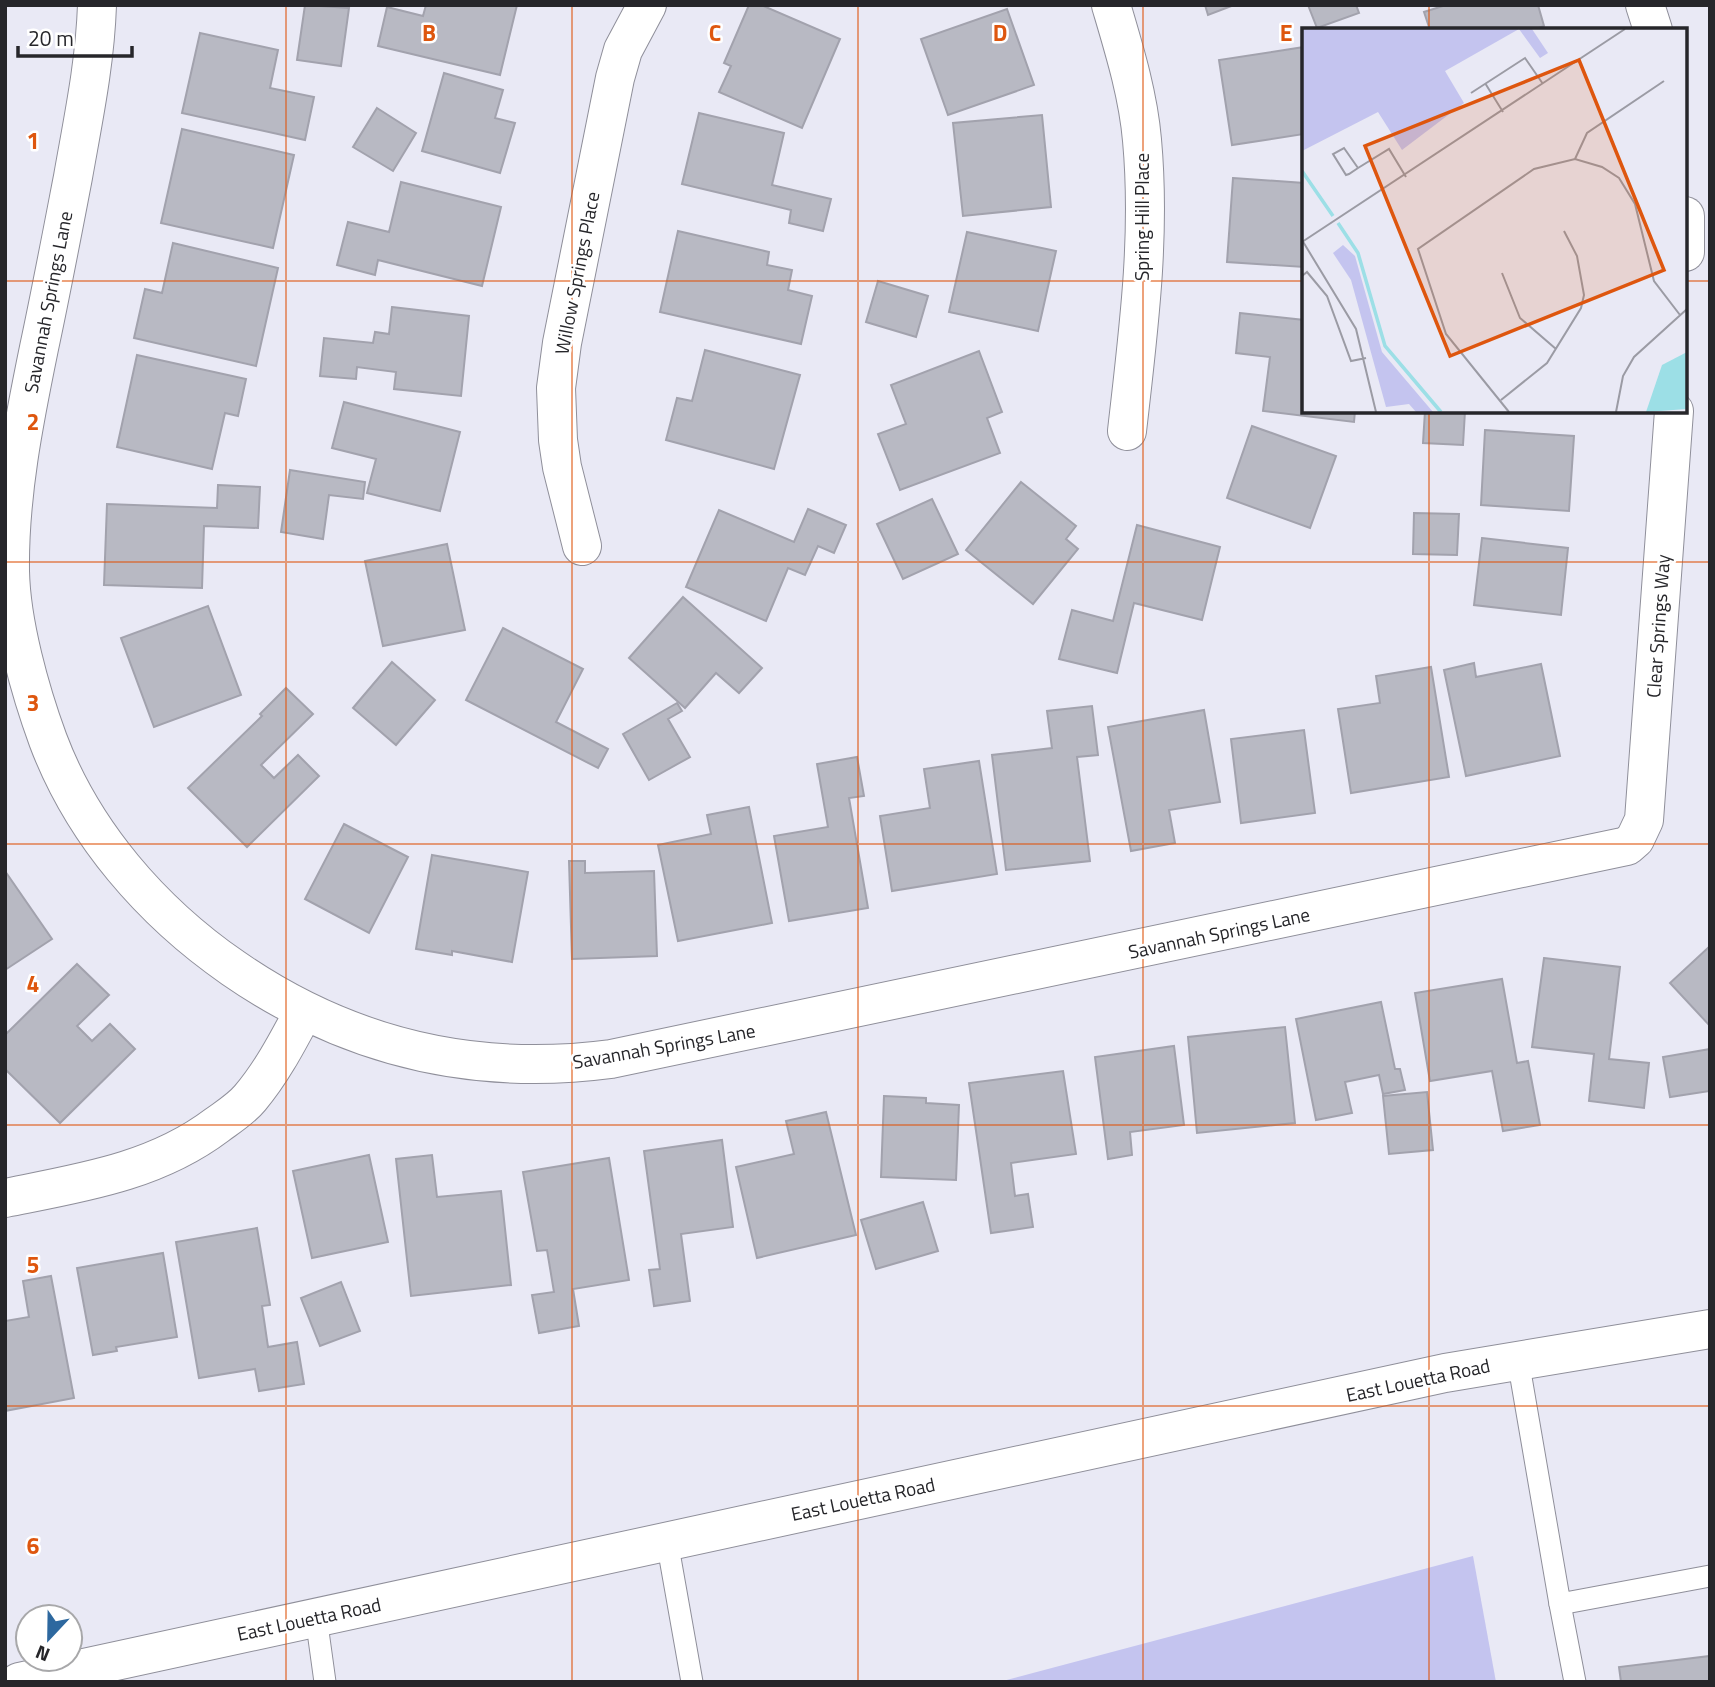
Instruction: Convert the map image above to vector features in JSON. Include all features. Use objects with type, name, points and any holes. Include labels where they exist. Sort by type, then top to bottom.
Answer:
[{"type":"street","name":"Savannah Springs Lane","points":[[97,5],[91,77],[29,395],[14,493],[10,573],[15,618],[40,718],[69,788],[92,826],[120,864],[172,919],[211,953],[303,1011],[374,1040],[439,1057],[514,1064],[579,1063],[647,1053],[1607,851],[1626,846],[1635,839]]},
{"type":"street","name":"Willow Springs Place","points":[[582,546],[560,458],[556,388],[562,343],[615,78],[623,50],[647,5]]},
{"type":"street","name":"Spring Hill Place","points":[[1111,5],[1129,68],[1142,137],[1147,223],[1144,277],[1127,431]]},
{"type":"street","points":[[1645,5],[1652,28]]},
{"type":"street","name":"Clear Springs Way","points":[[1635,839],[1644,820],[1674,413]]},
{"type":"street","points":[[5,1198],[124,1171],[171,1154],[193,1142],[249,1100],[278,1057],[303,1011]]},
{"type":"street","name":"East Louetta Road","points":[[19,1682],[1444,1373],[1710,1329]]},
{"type":"lane","points":[[1518,1360],[1575,1682]]},
{"type":"lane","points":[[667,1541],[692,1682]]},
{"type":"lane","points":[[1560,1604],[1710,1576]]},
{"type":"lane","points":[[316,1617],[325,1682]]},
{"type":"shaded area","points":[[1473,1556],[1496,1682],[999,1682]]},
{"type":"building","points":[[305,5],[349,8],[341,66],[297,60]]},
{"type":"building","points":[[426,5],[517,5],[500,75],[378,46],[387,7],[423,16]]},
{"type":"building","points":[[749,5],[761,5],[840,39],[802,128],[719,92],[731,66],[724,63]]},
{"type":"building","points":[[1205,5],[1234,5],[1208,15]]},
{"type":"building","points":[[1308,5],[1356,5],[1359,13],[1317,28]]},
{"type":"building","points":[[1446,5],[1538,5],[1544,26],[1429,28],[1424,12]]},
{"type":"building","points":[[1007,9],[1034,85],[948,115],[921,39]]},
{"type":"building","points":[[200,33],[278,50],[270,88],[314,97],[305,140],[182,113]]},
{"type":"building","points":[[1302,47],[1302,134],[1232,145],[1219,60]]},
{"type":"building","points":[[444,73],[503,90],[495,118],[515,123],[500,173],[422,151]]},
{"type":"building","points":[[377,108],[416,133],[393,171],[353,147]]},
{"type":"building","points":[[699,113],[784,133],[772,185],[831,199],[823,231],[789,223],[791,210],[682,184]]},
{"type":"building","points":[[1042,115],[1051,207],[963,216],[953,123]]},
{"type":"building","points":[[182,129],[294,155],[273,248],[161,223]]},
{"type":"building","points":[[1233,178],[1302,183],[1302,267],[1227,262]]},
{"type":"building","points":[[401,182],[501,207],[482,286],[378,260],[375,275],[337,265],[348,222],[389,232]]},
{"type":"building","points":[[678,231],[769,252],[767,265],[792,270],[788,290],[812,296],[801,344],[660,312]]},
{"type":"building","points":[[967,232],[1056,251],[1038,331],[949,312]]},
{"type":"building","points":[[173,243],[278,268],[256,366],[134,338],[145,289],[162,293]]},
{"type":"building","points":[[878,281],[928,296],[916,337],[866,322]]},
{"type":"building","points":[[392,307],[469,316],[461,396],[394,389],[396,372],[357,367],[356,379],[320,376],[324,338],[373,343],[375,332],[389,334]]},
{"type":"building","points":[[1240,313],[1302,320],[1302,413],[1355,413],[1354,422],[1263,411],[1270,357],[1236,353]]},
{"type":"building","points":[[705,350],[800,375],[774,469],[666,440],[677,398],[692,401]]},
{"type":"building","points":[[979,351],[1002,412],[987,418],[1000,453],[900,490],[878,434],[906,424],[891,385]]},
{"type":"building","points":[[137,355],[246,379],[238,416],[225,413],[212,469],[117,447]]},
{"type":"building","points":[[344,402],[460,432],[440,511],[367,493],[376,459],[332,448]]},
{"type":"building","points":[[1425,413],[1465,413],[1463,445],[1423,443]]},
{"type":"building","points":[[1252,426],[1336,456],[1310,528],[1227,498]]},
{"type":"building","points":[[1485,430],[1574,436],[1569,511],[1481,505]]},
{"type":"building","points":[[290,470],[365,482],[363,499],[329,495],[323,539],[281,532]]},
{"type":"building","points":[[1021,482],[1076,526],[1066,539],[1078,549],[1033,604],[966,550]]},
{"type":"building","points":[[218,485],[260,487],[258,528],[204,526],[202,588],[104,585],[107,504],[217,508]]},
{"type":"building","points":[[932,499],[958,554],[903,579],[877,524]]},
{"type":"building","points":[[808,509],[846,525],[834,553],[818,546],[805,575],[788,568],[766,621],[686,587],[719,510],[794,542]]},
{"type":"building","points":[[1414,513],[1459,514],[1457,555],[1413,554]]},
{"type":"building","points":[[1137,525],[1220,547],[1202,620],[1134,603],[1117,673],[1059,659],[1072,610],[1113,621]]},
{"type":"building","points":[[1482,538],[1568,548],[1561,615],[1474,605]]},
{"type":"building","points":[[447,544],[465,630],[383,646],[365,561]]},
{"type":"building","points":[[683,597],[762,668],[739,693],[716,673],[685,708],[629,658]]},
{"type":"building","points":[[208,606],[241,695],[154,727],[121,638]]},
{"type":"building","points":[[503,628],[583,669],[556,722],[608,749],[598,768],[466,700]]},
{"type":"building","points":[[392,662],[435,700],[396,745],[353,708]]},
{"type":"building","points":[[1474,663],[1476,677],[1541,664],[1560,756],[1466,776],[1444,670]]},
{"type":"building","points":[[1431,667],[1449,777],[1351,793],[1338,709],[1380,703],[1376,676]]},
{"type":"building","points":[[286,688],[313,714],[261,765],[274,778],[298,755],[319,776],[247,847],[188,788],[262,716],[260,714]]},
{"type":"building","points":[[677,703],[682,711],[668,719],[690,757],[649,780],[623,734]]},
{"type":"building","points":[[1092,706],[1098,755],[1077,757],[1090,861],[1006,870],[992,755],[1052,748],[1047,711]]},
{"type":"building","points":[[1204,710],[1220,802],[1169,810],[1175,843],[1131,851],[1108,727]]},
{"type":"building","points":[[1304,730],[1315,813],[1241,823],[1231,739]]},
{"type":"building","points":[[857,757],[864,796],[849,798],[868,908],[789,921],[774,836],[828,827],[817,764]]},
{"type":"building","points":[[979,761],[997,874],[892,891],[880,816],[930,808],[924,769]]},
{"type":"building","points":[[749,807],[772,923],[678,941],[658,845],[711,834],[707,815]]},
{"type":"building","points":[[344,824],[408,857],[369,933],[305,899]]},
{"type":"building","points":[[432,855],[528,872],[512,962],[452,951],[452,955],[416,949]]},
{"type":"building","points":[[569,861],[585,861],[585,873],[654,871],[657,956],[572,959]]},
{"type":"building","points":[[5,871],[52,939],[5,970]]},
{"type":"building","points":[[1710,946],[1710,1026],[1670,983]]},
{"type":"building","points":[[1544,958],[1620,967],[1609,1059],[1649,1063],[1644,1108],[1589,1101],[1594,1054],[1532,1047]]},
{"type":"building","points":[[77,964],[109,995],[77,1026],[92,1041],[110,1024],[135,1049],[60,1123],[5,1069],[5,1035]]},
{"type":"building","points":[[1502,979],[1517,1063],[1528,1061],[1540,1125],[1503,1131],[1492,1071],[1430,1081],[1415,993]]},
{"type":"building","points":[[1381,1002],[1395,1069],[1400,1069],[1405,1090],[1383,1094],[1379,1075],[1345,1082],[1352,1113],[1316,1120],[1296,1019]]},
{"type":"building","points":[[1285,1027],[1295,1123],[1197,1133],[1188,1037]]},
{"type":"building","points":[[1174,1046],[1184,1125],[1130,1132],[1132,1155],[1108,1159],[1095,1057]]},
{"type":"building","points":[[1710,1049],[1710,1091],[1670,1097],[1663,1057]]},
{"type":"building","points":[[1063,1071],[1076,1154],[1011,1163],[1015,1196],[1028,1194],[1033,1227],[991,1233],[969,1083]]},
{"type":"building","points":[[1427,1092],[1433,1150],[1389,1154],[1383,1096]]},
{"type":"building","points":[[884,1096],[926,1098],[926,1103],[959,1105],[956,1180],[881,1177]]},
{"type":"building","points":[[826,1112],[856,1235],[757,1258],[736,1167],[794,1154],[786,1121]]},
{"type":"building","points":[[722,1140],[733,1227],[681,1234],[690,1301],[654,1306],[649,1270],[660,1269],[644,1151]]},
{"type":"building","points":[[369,1155],[388,1242],[312,1258],[293,1171]]},
{"type":"building","points":[[432,1155],[437,1197],[501,1191],[511,1285],[411,1296],[396,1159]]},
{"type":"building","points":[[609,1158],[629,1280],[573,1289],[579,1326],[539,1333],[532,1295],[554,1292],[547,1250],[537,1251],[523,1172]]},
{"type":"building","points":[[923,1202],[938,1251],[876,1269],[861,1220]]},
{"type":"building","points":[[257,1228],[270,1305],[262,1306],[268,1347],[297,1342],[304,1384],[259,1391],[255,1369],[199,1378],[176,1242]]},
{"type":"building","points":[[163,1253],[177,1337],[116,1347],[117,1351],[93,1355],[77,1268]]},
{"type":"building","points":[[51,1276],[74,1398],[5,1411],[5,1321],[29,1317],[23,1281]]},
{"type":"building","points":[[341,1282],[360,1331],[320,1346],[301,1298]]},
{"type":"building","points":[[1710,1656],[1710,1682],[1621,1682],[1619,1667]]}]
